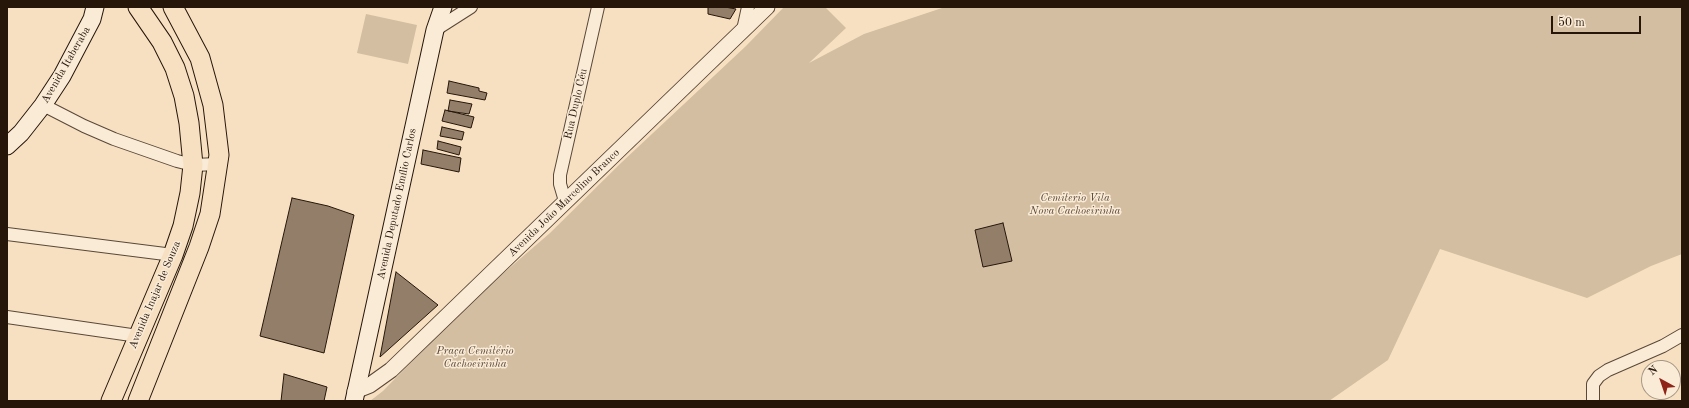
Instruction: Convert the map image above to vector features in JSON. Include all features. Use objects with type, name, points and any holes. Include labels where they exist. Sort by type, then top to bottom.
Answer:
[{"type":"main road","name":"Avenida Inajar de Souza","points":[[111,401],[173,255],[183,226],[193,165],[189,123],[184,96],[175,68],[162,42],[138,7]]},
{"type":"main road","name":"Avenida Inajar de Souza","points":[[138,401],[199,247],[210,214],[219,155],[212,105],[200,58],[173,7]]},
{"type":"main road","name":"Avenida Deputado Emílio Carlos","points":[[355,396],[435,30],[443,7]]},
{"type":"main road","name":"Avenida Itaberaba","points":[[7,146],[21,132],[43,105],[62,76],[96,11]]},
{"type":"street","points":[[435,30],[471,7]]},
{"type":"street","name":"Rua Duplo Céu","points":[[565,201],[560,184],[560,175],[598,7]]},
{"type":"street","points":[[743,30],[748,7]]},
{"type":"street","name":"Avenida João Marcelino Branco","points":[[355,396],[391,370],[767,7]]},
{"type":"street","points":[[43,105],[84,126],[114,139],[177,161],[193,165],[218,164]]},
{"type":"street","points":[[7,234],[173,255]]},
{"type":"street","points":[[7,317],[138,336]]},
{"type":"street","points":[[1594,401],[1592,384],[1599,376],[1608,370],[1664,346],[1682,335]]},
{"type":"green space","name":"Cemiterio Vila Nova Cachoeirinha","points":[[784,7],[825,7],[846,28],[809,63],[864,34],[945,7],[1682,7],[1682,254],[1651,266],[1587,298],[1440,249],[1388,360],[1329,401],[370,401],[383,391],[470,302],[550,233],[622,162],[746,46]]},
{"type":"green space","points":[[366,14],[417,25],[408,64],[357,53]]},
{"type":"building","points":[[708,7],[725,7],[736,9],[730,19],[708,14]]},
{"type":"building","points":[[449,81],[479,88],[479,91],[487,93],[485,100],[447,93]]},
{"type":"building","points":[[450,100],[472,104],[469,114],[448,111]]},
{"type":"building","points":[[445,110],[474,117],[471,128],[442,121]]},
{"type":"building","points":[[442,127],[464,132],[462,140],[440,136]]},
{"type":"building","points":[[438,141],[461,147],[459,155],[437,149]]},
{"type":"building","points":[[423,150],[461,158],[459,172],[421,164]]},
{"type":"building","points":[[292,198],[328,206],[354,215],[324,353],[260,336]]},
{"type":"building","points":[[1003,223],[1012,261],[983,267],[975,230]]},
{"type":"building","points":[[396,272],[438,305],[380,357]]},
{"type":"building","points":[[284,374],[327,387],[324,401],[281,401]]},
{"type":"park label","name":"Praça Cemitério Cachoeirinha","points":[[475,357]]}]
